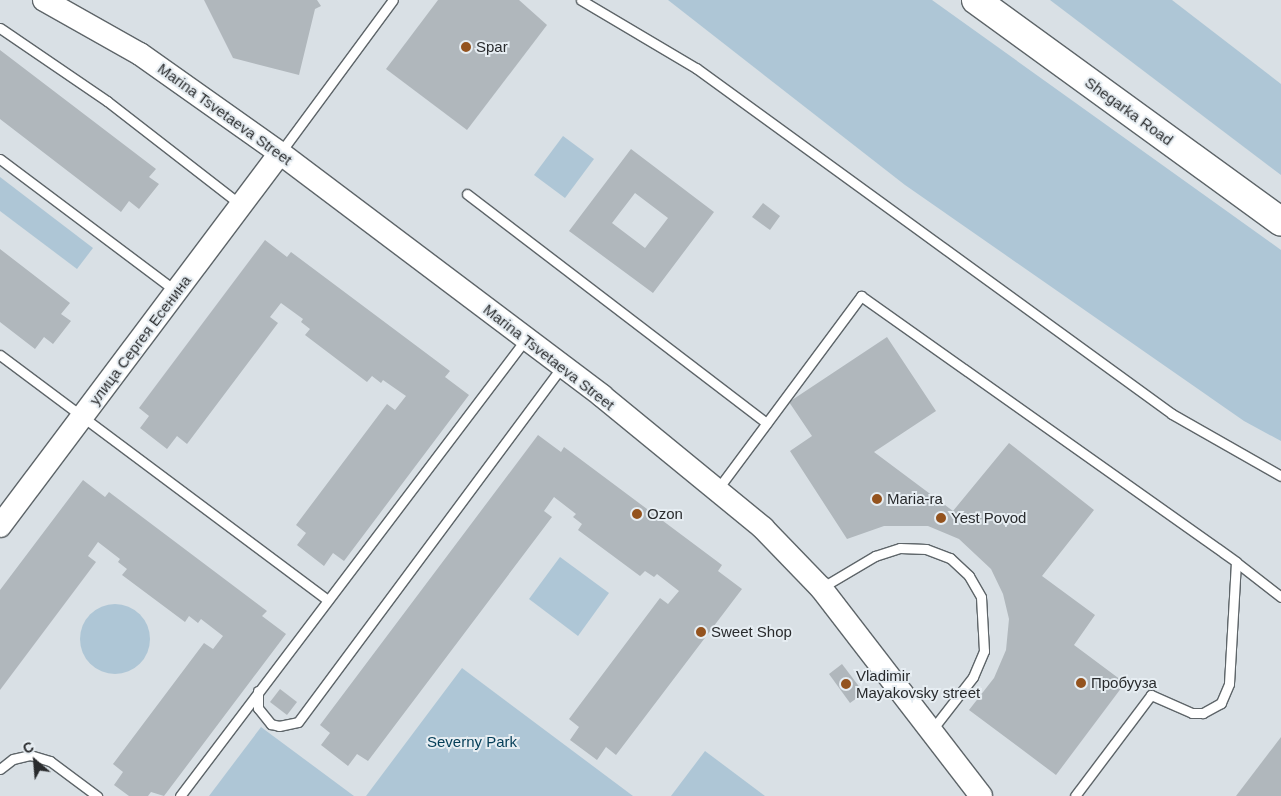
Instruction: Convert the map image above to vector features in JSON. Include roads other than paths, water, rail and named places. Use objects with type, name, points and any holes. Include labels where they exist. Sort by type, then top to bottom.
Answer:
[{"type":"main road","name":"Shegarka Road","points":[[976,0],[1281,222]]},
{"type":"street","name":"Marina Tsvetaeva Street","points":[[44,0],[140,54],[280,153],[563,366],[763,528],[821,588],[981,796]]},
{"type":"street","name":"улица Сергея Есенина","points":[[0,526],[280,153]]},
{"type":"lane","points":[[280,153],[392,0]]},
{"type":"lane","points":[[581,0],[696,68],[1172,414],[1281,476]]},
{"type":"lane","points":[[0,28],[107,101],[242,205]]},
{"type":"lane","points":[[0,159],[176,292]]},
{"type":"lane","points":[[467,194],[766,423]]},
{"type":"lane","points":[[716,490],[860,296],[1236,562],[1281,598]]},
{"type":"lane","points":[[180,796],[526,339]]},
{"type":"lane","points":[[0,356],[327,600]]},
{"type":"lane","points":[[258,691],[258,708],[271,724],[279,726],[298,722],[563,366]]},
{"type":"lane","points":[[821,588],[876,556],[900,548],[926,549],[950,558],[969,576],[981,598],[984,651],[973,677],[930,731]]},
{"type":"lane","points":[[1075,796],[1151,695],[1192,713],[1213,709],[1227,694],[1236,562]]},
{"type":"lane","points":[[0,769],[13,759],[30,754],[50,761],[97,796]]},
{"type":"place","name":"Spar","points":[[466,47]]},
{"type":"place","name":"Maria-ra","points":[[877,499]]},
{"type":"place","name":"Ozon","points":[[637,514]]},
{"type":"place","name":"Yest Povod","points":[[941,518]]},
{"type":"place","name":"Sweet Shop","points":[[701,632]]},
{"type":"place","name":"Пробууза","points":[[1081,683]]},
{"type":"place","name":"Vladimir Mayakovsky street","points":[[846,684]]},
{"type":"park label","name":"Severny Park","points":[[472,742]]}]
